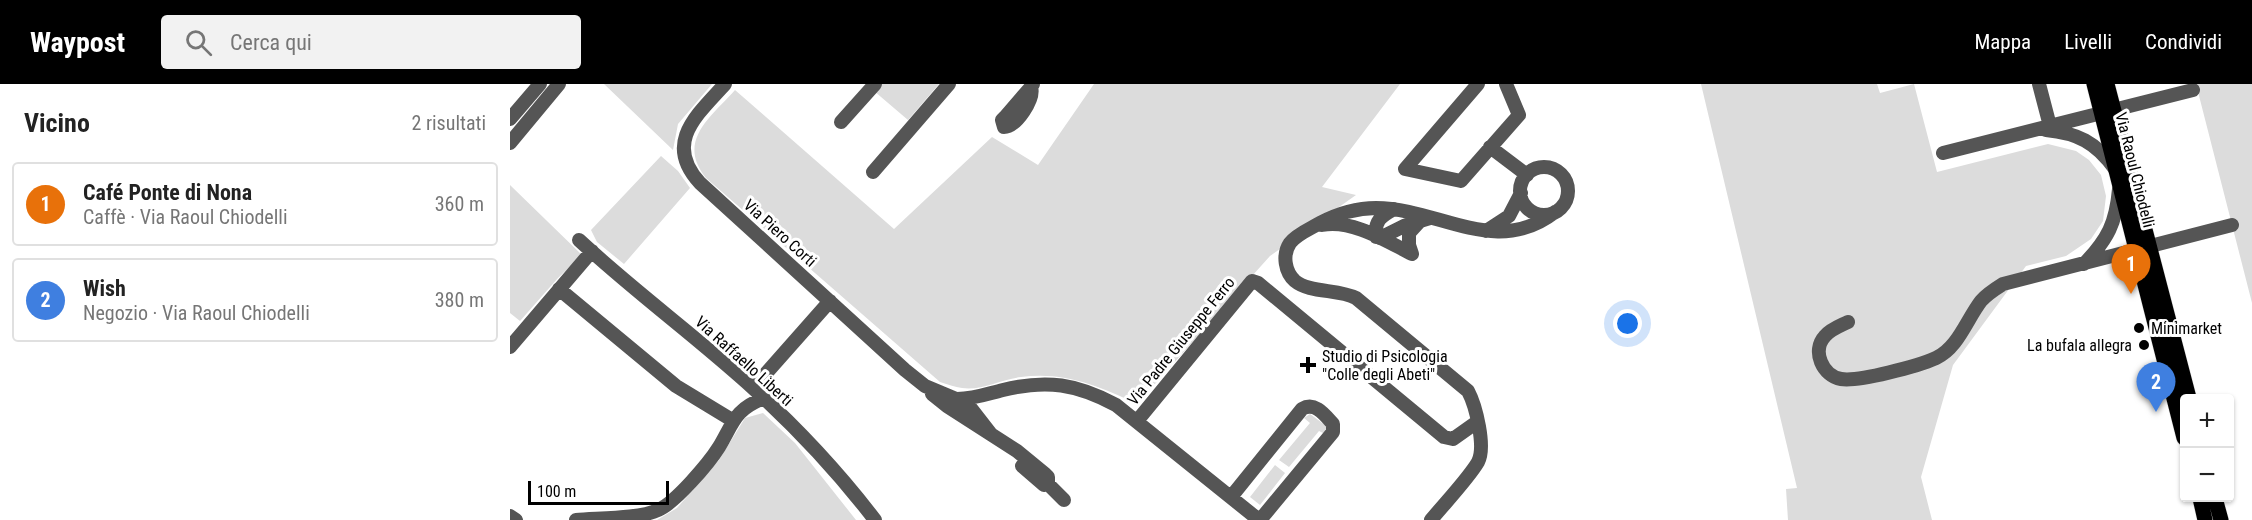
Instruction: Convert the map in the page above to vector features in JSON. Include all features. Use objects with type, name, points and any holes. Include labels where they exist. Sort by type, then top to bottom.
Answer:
[{"type":"main road","name":"Via Raoul Chiodelli","points":[[2094,84],[2108,111],[2143,249],[2180,420]]},
{"type":"main road","name":"Via Raoul Chiodelli","points":[[2107,84],[2108,111],[2118,177],[2143,249],[2187,394]]},
{"type":"main road","points":[[2201,502],[2205,520]]},
{"type":"main road","points":[[2216,502],[2221,520]]},
{"type":"street","points":[[510,119],[540,84]]},
{"type":"street","points":[[510,143],[559,84]]},
{"type":"street","name":"Via Piero Corti","points":[[725,84],[693,119],[687,129],[684,142],[688,167],[700,183],[946,406],[1017,451],[1045,474],[1048,477],[1048,484],[1064,500]]},
{"type":"street","points":[[841,122],[875,84]]},
{"type":"street","points":[[873,172],[950,84]]},
{"type":"street","points":[[1478,84],[1405,169],[1461,181],[1519,115],[1506,84]]},
{"type":"street","points":[[2039,84],[2044,128]]},
{"type":"street","points":[[1943,153],[2193,90]]},
{"type":"street","points":[[2044,128],[2068,132],[2080,137],[2095,147],[2118,177],[2117,210],[2109,234],[2084,264]]},
{"type":"street","points":[[1490,147],[1527,175]]},
{"type":"street","points":[[1431,520],[1479,462],[1482,447],[1468,391],[1360,301],[1345,294],[1310,287],[1294,280],[1286,266],[1286,251],[1292,241],[1314,227],[1333,216],[1355,210],[1394,209],[1425,219],[1486,231],[1510,232],[1531,226],[1543,221],[1562,207],[1568,195],[1566,180],[1561,173],[1548,167],[1539,167],[1527,175],[1521,186],[1521,193],[1526,206],[1535,213],[1555,212]]},
{"type":"street","points":[[1486,231],[1509,216],[1521,193]]},
{"type":"street","points":[[1378,238],[1375,230],[1377,221],[1394,209]]},
{"type":"street","points":[[1378,238],[1425,219]]},
{"type":"street","points":[[1314,227],[1340,224],[1413,254],[1409,245],[1409,233],[1425,219]]},
{"type":"street","points":[[1848,322],[1832,330],[1823,338],[1819,354],[1822,366],[1831,375],[1840,379],[1856,380],[1939,357],[1953,344],[1982,300],[2003,284],[2232,225]]},
{"type":"street","name":"Via Raffaello Liberti","points":[[579,240],[764,398],[814,448],[875,520]]},
{"type":"street","points":[[510,347],[592,251]]},
{"type":"street","name":"Via Padre Giuseppe Ferro","points":[[1137,421],[1252,281],[1258,283],[1444,437],[1450,439],[1456,437],[1477,422]]},
{"type":"street","points":[[559,289],[663,376],[691,396],[732,420]]},
{"type":"street","points":[[753,388],[830,301]]},
{"type":"street","points":[[956,399],[971,399],[1024,385],[1041,384],[1080,388],[1116,405],[1137,421],[1231,497],[1260,520],[1333,432],[1333,423],[1315,406],[1302,409],[1231,497]]},
{"type":"street","name":"Via Piero Corti","points":[[925,386],[956,399],[976,413],[990,434]]},
{"type":"street","points":[[990,434],[984,412],[989,400],[999,390]]},
{"type":"street","points":[[576,520],[647,514],[667,506],[718,449],[732,420],[745,407],[764,398]]},
{"type":"street","points":[[860,501],[867,520]]},
{"type":"street","points":[[510,516],[516,520]]},
{"type":"shaded area","points":[[604,84],[712,84],[678,124],[673,150]]},
{"type":"shaded area","points":[[880,84],[939,84],[908,120],[874,91]]},
{"type":"shaded area","points":[[1094,84],[1400,84],[1322,187],[1356,195],[1270,256],[1137,404],[1095,386],[1052,376],[1021,377],[969,388],[959,388],[940,382],[706,178],[698,165],[694,152],[700,130],[735,90],[894,229],[992,137],[1038,165]]},
{"type":"shaded area","points":[[1701,84],[1877,84],[1880,93],[1914,84],[1937,172],[2048,144],[2076,151],[2089,160],[2101,175],[2106,196],[2103,221],[2091,239],[2066,256],[2026,266],[1953,365],[1921,477],[1932,520],[1788,520],[1786,489],[1797,488]]},
{"type":"shaded area","points":[[2196,84],[2252,84],[2252,303]]},
{"type":"shaded area","points":[[661,156],[678,171],[690,188],[624,264],[597,242],[591,230]]},
{"type":"shaded area","points":[[510,185],[582,255],[520,321],[510,313]]},
{"type":"shaded area","points":[[763,413],[795,443],[856,520],[657,520],[677,508],[719,460],[745,418]]},
{"type":"shaded area","points":[[1310,414],[1325,425],[1328,431],[1325,434],[1319,431],[1289,467],[1279,460],[1310,423],[1304,418]]},
{"type":"shaded area","points":[[1275,465],[1285,473],[1260,505],[1250,497]]},
{"type":"place","name":"Café Ponte di Nona","points":[[2131,294]]},
{"type":"place","name":"Minimarket","points":[[2139,328]]},
{"type":"place","name":"La bufala allegra","points":[[2144,345]]},
{"type":"place","name":"Studio di Psicologia \"Colle degli Abeti\"","points":[[1308,365]]},
{"type":"place","name":"Wish","points":[[2156,412]]}]
